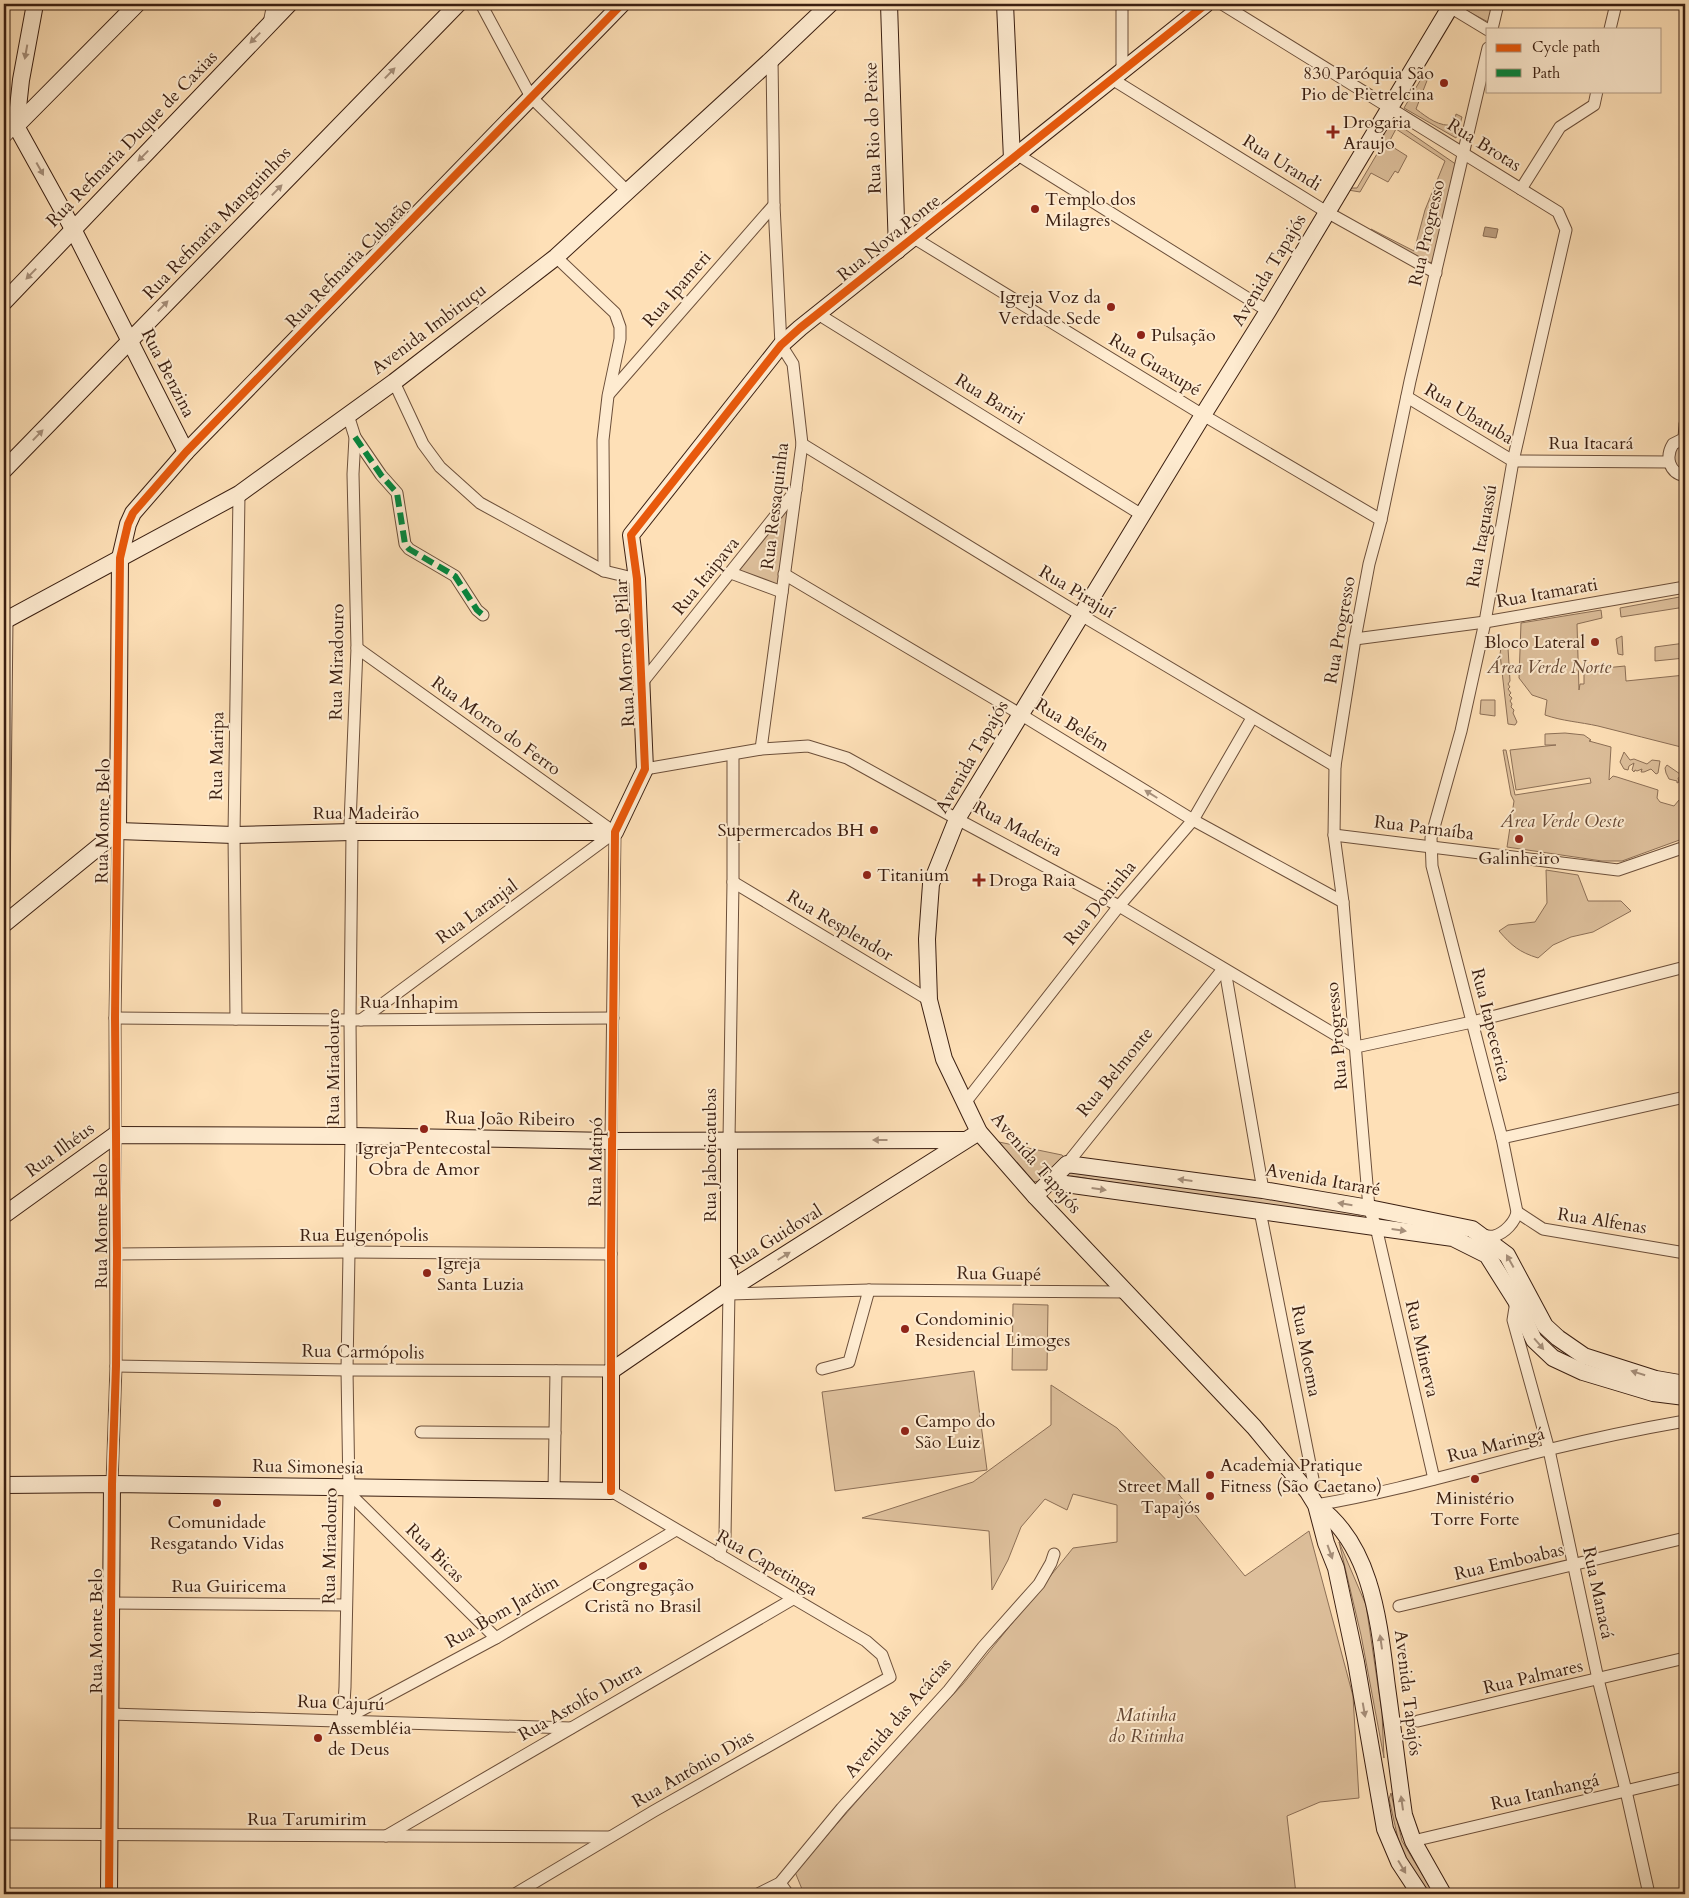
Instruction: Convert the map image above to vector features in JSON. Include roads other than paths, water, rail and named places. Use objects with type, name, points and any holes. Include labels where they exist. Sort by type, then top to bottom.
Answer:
[{"type":"street","points":[[16,126],[21,80],[35,4]]},
{"type":"street","points":[[4,138],[137,4]]},
{"type":"street","points":[[269,23],[273,4]]},
{"type":"street","name":"Rua Refinaria Duque de Caxias","points":[[4,302],[289,4]]},
{"type":"street","name":"Rua Refinaria Manguinhos","points":[[4,470],[458,4]]},
{"type":"street","points":[[481,4],[531,97],[628,192]]},
{"type":"street","name":"Rua Refinaria Cubatão","points":[[120,558],[132,513],[186,452],[622,4]]},
{"type":"street","name":"Avenida Imbiruçu","points":[[5,620],[239,494],[394,382],[556,257],[830,4]]},
{"type":"street","name":"Rua Rio do Peixe","points":[[889,4],[897,251]]},
{"type":"street","points":[[1005,4],[1015,157],[1268,311]]},
{"type":"street","points":[[1117,75],[1122,4]]},
{"type":"street","name":"Rua Nova Ponte","points":[[631,535],[782,345],[818,314],[1206,4]]},
{"type":"street","name":"Rua Brotas","points":[[1222,4],[1558,212],[1566,230]]},
{"type":"street","points":[[1492,28],[1498,4]]},
{"type":"street","points":[[1610,28],[1616,4]]},
{"type":"street","points":[[1449,5],[1486,29]]},
{"type":"street","name":"Avenida Tapajós","points":[[1443,1894],[1413,1841],[1404,1815],[1377,1609],[1360,1560],[1329,1514],[1314,1502],[1254,1427],[1035,1196],[979,1132],[944,1059],[929,1000],[927,939],[931,884],[957,819],[1328,212],[1449,5]]},
{"type":"street","name":"Rua Progresso","points":[[1376,1227],[1369,1208],[1343,902],[1334,835],[1335,766],[1355,638],[1369,564],[1381,520],[1407,397],[1486,56]]},
{"type":"street","name":"Rua Ressaquinha","points":[[761,749],[802,444],[793,364],[782,345],[774,204],[772,59]]},
{"type":"street","name":"Rua Urandi","points":[[1117,75],[1328,212],[1436,273]]},
{"type":"street","points":[[1521,189],[1560,128],[1594,105],[1597,92]]},
{"type":"street","name":"Rua Benzina","points":[[16,126],[73,229],[186,452]]},
{"type":"street","name":"Rua Ipameri","points":[[608,396],[774,204]]},
{"type":"street","name":"Rua Itaguassú","points":[[1431,847],[1431,838],[1462,731],[1485,622],[1513,461],[1566,230]]},
{"type":"street","name":"Rua Guaxupé","points":[[914,238],[1203,415],[1381,520]]},
{"type":"street","name":"Rua Morro do Pilar","points":[[556,257],[615,313],[620,327],[620,339],[608,396],[604,440],[604,570]]},
{"type":"street","name":"Rua Bariri","points":[[818,314],[1142,515]]},
{"type":"street","points":[[394,382],[423,444],[440,467],[480,504],[604,570],[637,579]]},
{"type":"street","name":"Rua Ubatuba","points":[[1407,397],[1513,461]]},
{"type":"street","name":"Rua Miradouro","points":[[343,1720],[349,1490],[348,1252],[355,1020],[352,832],[350,824],[357,648],[353,474],[355,437],[348,415]]},
{"type":"street","points":[[1685,424],[1685,438],[1673,444],[1668,456],[1669,462],[1676,472],[1685,476]]},
{"type":"street","points":[[355,437],[381,475],[397,492],[405,544],[409,549],[455,576],[477,610],[483,615]]},
{"type":"street","name":"Rua Pirajuí","points":[[802,444],[1081,615],[1335,766]]},
{"type":"street","name":"Rua Itacará","points":[[1513,461],[1669,462]]},
{"type":"street","name":"Rua Itaipava","points":[[641,684],[732,573],[797,489]]},
{"type":"street","name":"Rua Maripa","points":[[236,1019],[234,835],[239,494]]},
{"type":"street","name":"Rua Morro do Pilar","points":[[631,535],[637,579],[645,769]]},
{"type":"street","name":"Rua Monte Belo","points":[[109,1894],[112,1484],[117,1254],[115,1018],[120,558]]},
{"type":"street","points":[[732,573],[782,592]]},
{"type":"street","name":"Rua Belém","points":[[784,574],[1020,714],[1193,820],[1343,902]]},
{"type":"street","name":"Rua Itamarati","points":[[1355,638],[1485,622],[1685,587]]},
{"type":"street","points":[[4,901],[5,620]]},
{"type":"street","name":"Rua Morro do Ferro","points":[[357,648],[615,832]]},
{"type":"street","name":"Rua Doninha","points":[[964,1104],[1119,906],[1193,820],[1252,718]]},
{"type":"street","name":"Rua Madeira","points":[[645,769],[761,749],[808,746],[847,758],[1119,906],[1356,1047]]},
{"type":"street","name":"Rua Jaboticatubas","points":[[719,1555],[725,1537],[729,1292],[733,882],[732,754]]},
{"type":"street","points":[[615,832],[645,769]]},
{"type":"street","points":[[4,924],[118,831]]},
{"type":"street","name":"Rua Madeirão","points":[[118,831],[234,835],[352,832],[615,832]]},
{"type":"street","name":"Rua Matipó","points":[[611,1491],[610,1254],[615,832]]},
{"type":"street","name":"Rua Laranjal","points":[[355,1020],[615,832]]},
{"type":"street","name":"Rua Parnaíba","points":[[1334,835],[1618,870],[1685,847]]},
{"type":"street","name":"Rua Itapecerica","points":[[1431,847],[1432,866],[1502,1138],[1517,1212]]},
{"type":"street","name":"Rua Resplendor","points":[[733,882],[929,1000]]},
{"type":"street","points":[[1356,1047],[1472,1022],[1685,967]]},
{"type":"street","points":[[1224,969],[1263,1190]]},
{"type":"street","name":"Rua Belmonte","points":[[1035,1196],[1067,1164],[1224,969]]},
{"type":"street","name":"Rua Inhapim","points":[[115,1018],[355,1020],[613,1018]]},
{"type":"street","points":[[1502,1138],[1685,1098]]},
{"type":"street","name":"Rua Guidoval","points":[[611,1371],[729,1292],[979,1132]]},
{"type":"street","name":"Rua João Ribeiro","points":[[115,1135],[351,1136],[611,1141],[964,1140]]},
{"type":"street","name":"Rua Ilhéus","points":[[4,1215],[115,1135]]},
{"type":"street","points":[[914,1140],[923,1153],[919,1169]]},
{"type":"street","name":"Avenida Itararé","points":[[1067,1164],[1263,1190],[1369,1208],[1472,1229],[1507,1255],[1545,1326],[1558,1338],[1584,1356],[1656,1379],[1685,1384]]},
{"type":"street","points":[[1051,1182],[1452,1238],[1487,1255],[1516,1301],[1534,1340],[1552,1358],[1583,1372],[1653,1393],[1685,1397]]},
{"type":"street","name":"Rua Moema","points":[[1260,1211],[1313,1479],[1314,1502]]},
{"type":"street","points":[[1482,1235],[1495,1236],[1515,1220],[1517,1212]]},
{"type":"street","name":"Rua Alfenas","points":[[1517,1212],[1543,1229],[1685,1253]]},
{"type":"street","name":"Rua Minerva","points":[[1376,1227],[1434,1479]]},
{"type":"street","name":"Rua Eugenópolis","points":[[117,1254],[348,1252],[610,1254]]},
{"type":"street","points":[[822,1369],[849,1362],[869,1290]]},
{"type":"street","name":"Rua Guapé","points":[[729,1292],[869,1290],[1128,1292]]},
{"type":"street","name":"Rua Manacá","points":[[1516,1301],[1513,1320],[1549,1450],[1598,1680],[1626,1791],[1649,1894]]},
{"type":"street","name":"Rua Carmópolis","points":[[116,1366],[347,1370],[611,1371]]},
{"type":"street","points":[[554,1490],[556,1371]]},
{"type":"street","name":"Rua Maringá","points":[[1314,1502],[1348,1500],[1549,1450],[1685,1421]]},
{"type":"street","points":[[421,1432],[556,1433]]},
{"type":"street","name":"Rua Simonesia","points":[[4,1485],[112,1484],[349,1490],[611,1491]]},
{"type":"street","name":"Rua Bicas","points":[[349,1490],[496,1638]]},
{"type":"street","name":"Rua Capetinga","points":[[611,1491],[866,1641],[882,1655],[890,1677]]},
{"type":"street","name":"Avenida Tapajós","points":[[1314,1502],[1326,1543],[1336,1568],[1356,1662],[1386,1829],[1399,1862],[1420,1894]]},
{"type":"street","name":"Rua Bom Jardim","points":[[343,1720],[496,1638],[676,1530]]},
{"type":"street","name":"Rua Emboabas","points":[[1399,1606],[1685,1538]]},
{"type":"street","name":"Avenida das Acácias","points":[[758,1894],[780,1883],[842,1808],[949,1690],[988,1641],[1039,1584],[1054,1554]]},
{"type":"street","name":"Rua Astolfo Dutra","points":[[385,1836],[793,1599]]},
{"type":"street","name":"Rua Guiricema","points":[[111,1603],[346,1605]]},
{"type":"street","name":"Rua Palmares","points":[[1418,1721],[1685,1658]]},
{"type":"street","name":"Rua Antônio Dias","points":[[515,1894],[610,1837],[890,1677]]},
{"type":"street","name":"Rua Cajurú","points":[[110,1714],[571,1728]]},
{"type":"street","points":[[1377,1785],[1385,1775],[1392,1774],[1398,1777]]},
{"type":"street","name":"Rua Itanhangá","points":[[1413,1841],[1685,1777]]},
{"type":"street","name":"Rua Tarumirim","points":[[4,1834],[610,1837]]},
{"type":"street","points":[[780,1883],[788,1894]]},
{"type":"place","name":"830 Paróquia São Pio de Pietrelcina","points":[[1444,83]]},
{"type":"place","name":"Drogaria Araujo","points":[[1333,132]]},
{"type":"place","name":"Templo dos Milagres","points":[[1035,209]]},
{"type":"place","name":"Igreja Voz da Verdade Sede","points":[[1111,307]]},
{"type":"place","name":"Pulsação","points":[[1141,335]]},
{"type":"place","name":"Bloco Lateral","points":[[1595,642]]},
{"type":"place","name":"Supermercados BH","points":[[874,830]]},
{"type":"place","name":"Galinheiro","points":[[1519,839]]},
{"type":"place","name":"Titanium","points":[[867,875]]},
{"type":"place","name":"Droga Raia","points":[[979,880]]},
{"type":"place","name":"Igreja Pentecostal Obra de Amor","points":[[424,1129]]},
{"type":"place","name":"Igreja Santa Luzia","points":[[427,1273]]},
{"type":"place","name":"Condominio Residencial Limoges","points":[[905,1329]]},
{"type":"place","name":"Campo do São Luiz","points":[[905,1431]]},
{"type":"place","name":"Academia Pratique Fitness (São Caetano)","points":[[1210,1475]]},
{"type":"place","name":"Ministério Torre Forte","points":[[1475,1479]]},
{"type":"place","name":"Street Mall Tapajós","points":[[1210,1496]]},
{"type":"place","name":"Comunidade Resgatando Vidas","points":[[217,1503]]},
{"type":"place","name":"Congregação Cristã no Brasil","points":[[643,1566]]},
{"type":"place","name":"Assembléia de Deus","points":[[318,1738]]},
{"type":"park label","name":"Área Verde Norte","points":[[1549,667]]},
{"type":"park label","name":"Área Verde Oeste","points":[[1562,821]]},
{"type":"park label","name":"Matinha do Ritinha","points":[[1146,1725]]}]
